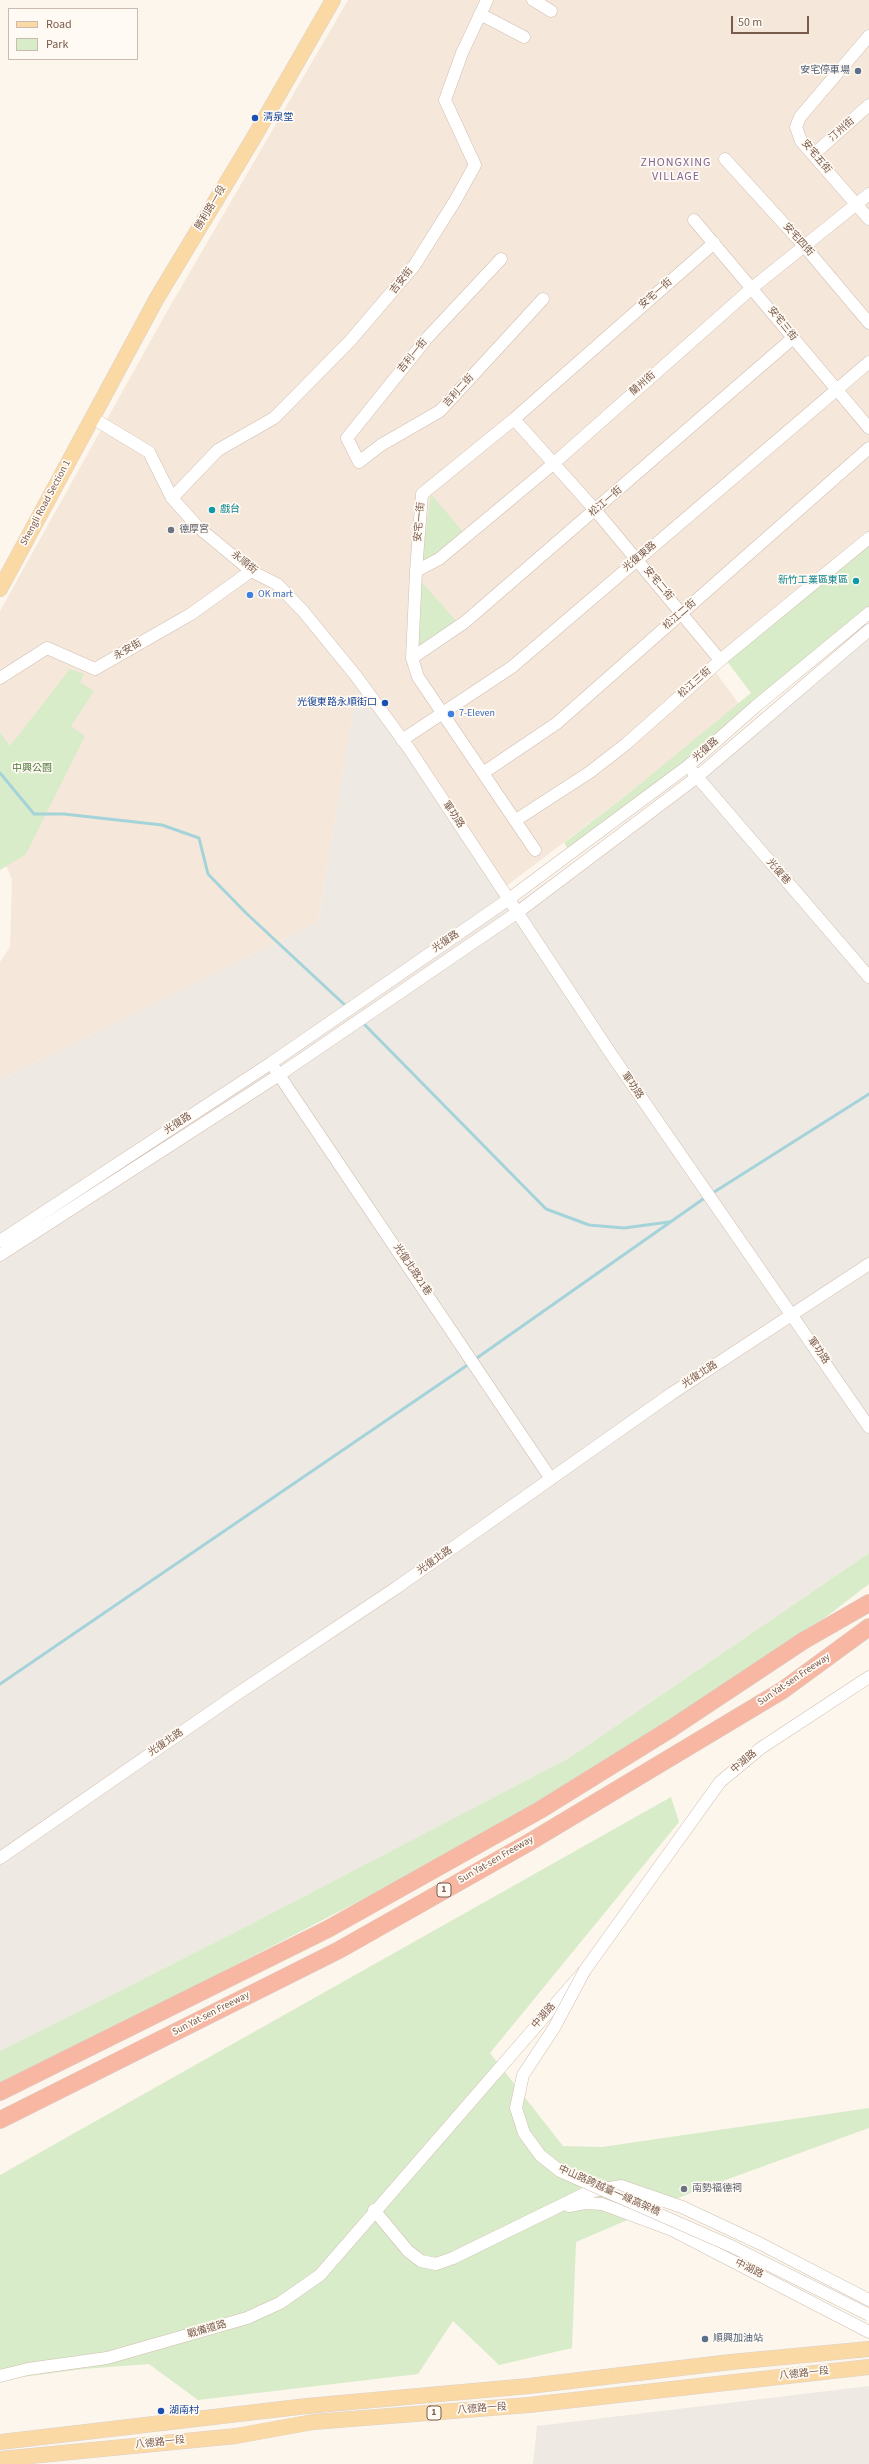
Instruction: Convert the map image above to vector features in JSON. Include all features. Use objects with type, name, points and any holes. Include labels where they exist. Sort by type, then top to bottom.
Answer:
[{"type":"highway","points":[[803,1641],[869,1591]]},
{"type":"highway","name":"1","points":[[0,2092],[328,1929],[527,1818],[672,1728],[803,1641],[869,1603]]},
{"type":"highway","name":"Sun Yat-sen Freeway","points":[[0,2120],[339,1950],[528,1843],[783,1690],[869,1627]]},
{"type":"highway","points":[[783,1690],[869,1639]]},
{"type":"main road","name":"勝利路一段","points":[[91,417],[157,298],[253,139],[333,0]]},
{"type":"main road","name":"Shengli Road Section 1","points":[[0,589],[91,417]]},
{"type":"main road","name":"八德路一段","points":[[0,2442],[307,2406],[529,2386],[731,2362],[869,2348]]},
{"type":"main road","name":"八德路一段","points":[[0,2459],[236,2436],[313,2422],[529,2406],[869,2367]]},
{"type":"street","name":"吉安街","points":[[172,498],[218,450],[274,418],[350,341],[414,266],[456,201],[475,165],[445,100],[462,53],[487,0]]},
{"type":"street","points":[[533,0],[551,11]]},
{"type":"street","points":[[480,14],[524,37]]},
{"type":"street","name":"安宅五街","points":[[869,36],[800,117],[796,127],[801,141],[814,154],[869,219]]},
{"type":"street","name":"汀州街","points":[[814,154],[869,105]]},
{"type":"street","name":"安宅四街","points":[[726,159],[805,247],[869,323]]},
{"type":"street","name":"蘭州街","points":[[416,571],[439,559],[553,464],[752,288],[805,247],[869,194]]},
{"type":"street","name":"安宅三街","points":[[694,220],[869,428]]},
{"type":"street","name":"安宅一街","points":[[535,850],[418,677],[412,658],[416,571],[422,494],[514,419],[714,243]]},
{"type":"street","name":"吉利一街","points":[[359,462],[347,438],[428,336],[501,259]]},
{"type":"street","name":"吉利二街","points":[[359,462],[381,445],[440,411],[543,299]]},
{"type":"street","name":"松江一街","points":[[412,658],[465,622],[596,511],[793,338]]},
{"type":"street","name":"光復東路","points":[[402,740],[512,667],[869,362]]},
{"type":"street","name":"永順街","points":[[91,417],[149,452],[172,498],[198,526],[251,571],[277,584],[303,611],[356,676],[402,740]]},
{"type":"street","name":"安宅二街","points":[[514,419],[596,511],[720,660]]},
{"type":"street","name":"松江二街","points":[[483,772],[557,724],[869,448]]},
{"type":"street","name":"松江三街","points":[[516,820],[590,772],[626,744],[720,660],[869,538]]},
{"type":"street","name":"永安街","points":[[0,678],[47,648],[95,669],[191,614],[251,571]]},
{"type":"street","name":"光復路","points":[[0,1241],[271,1063],[509,899],[688,766],[755,707],[869,613]]},
{"type":"street","name":"光復路","points":[[0,1255],[279,1075],[518,912],[697,777],[867,633]]},
{"type":"street","name":"軍功路","points":[[402,740],[518,912],[569,992],[698,1182],[793,1315],[869,1427]]},
{"type":"street","name":"光復巷","points":[[688,766],[869,977]]},
{"type":"street","name":"光復北路21巷","points":[[271,1063],[468,1353],[551,1479]]},
{"type":"street","name":"光復北路","points":[[0,1858],[227,1701],[396,1588],[671,1394],[869,1264]]},
{"type":"street","name":"中湖路","points":[[869,1677],[761,1748],[720,1782],[585,1970],[374,2210],[408,2251],[421,2261],[436,2264],[588,2192],[621,2186],[682,2207],[761,2244],[869,2300]]},
{"type":"street","name":"中山路跨越臺一線高架橋","points":[[585,1970],[554,2028],[524,2075],[516,2108],[524,2133],[540,2155],[560,2171],[731,2246],[869,2315]]},
{"type":"street","name":"中湖路","points":[[556,2208],[585,2203],[602,2204],[672,2230],[869,2332]]},
{"type":"street","name":"戰備道路","points":[[0,2376],[28,2369],[107,2358],[247,2318],[280,2303],[320,2275],[374,2210]]},
{"type":"shaded area","points":[[348,0],[869,0],[869,542],[714,670],[739,704],[624,797],[505,887],[360,672],[318,922],[0,1080],[0,962],[10,947],[12,879],[0,852],[0,611],[165,315]]},
{"type":"shaded area","points":[[869,627],[869,1553],[569,1758],[226,1937],[0,2051],[0,1080],[318,922],[360,671],[517,903],[698,772]]},
{"type":"shaded area","points":[[869,2386],[869,2464],[533,2464],[537,2426]]},
{"type":"green space","points":[[431,494],[463,532],[421,565]]},
{"type":"green space","points":[[869,542],[869,610],[686,765],[569,850],[564,843],[624,797],[751,693],[726,660]]},
{"type":"green space","points":[[421,581],[456,621],[415,652]]},
{"type":"green space","name":"中興公園","points":[[70,669],[84,674],[80,682],[94,691],[71,726],[85,736],[26,854],[0,870],[0,732],[10,746]]},
{"type":"green space","points":[[869,1553],[869,1584],[750,1675],[538,1809],[152,2008],[0,2083],[0,2051],[226,1937],[569,1758]]},
{"type":"green space","points":[[671,1797],[679,1822],[490,2053],[563,2146],[602,2147],[869,2108],[869,2128],[695,2191],[576,2242],[572,2348],[499,2365],[453,2321],[418,2374],[198,2400],[149,2364],[83,2369],[0,2380],[0,2175]]},
{"type":"waterway","points":[[0,773],[34,814],[64,814],[162,825],[199,838],[208,874],[246,913],[347,1007]]},
{"type":"waterway","points":[[362,1022],[546,1209],[589,1225],[624,1228],[669,1222]]},
{"type":"waterway","points":[[711,1194],[869,1094]]},
{"type":"waterway","points":[[474,1360],[706,1197]]},
{"type":"waterway","points":[[0,1684],[469,1364]]},
{"type":"place","name":"安宅停車場","points":[[858,71]]},
{"type":"place","name":"清泉堂","points":[[255,118]]},
{"type":"place","name":"戲台","points":[[212,510]]},
{"type":"place","name":"德厚宮","points":[[171,530]]},
{"type":"place","name":"新竹工業區東區","points":[[856,581]]},
{"type":"place","name":"OK mart","points":[[250,595]]},
{"type":"place","name":"光復東路永順街口","points":[[385,703]]},
{"type":"place","name":"7-Eleven","points":[[451,714]]},
{"type":"place","name":"南勢福德祠","points":[[684,2189]]},
{"type":"place","name":"順興加油站","points":[[705,2339]]},
{"type":"place","name":"湖南村","points":[[161,2411]]},
{"type":"district","name":"ZHONGXING VILLAGE","points":[[676,170]]}]
